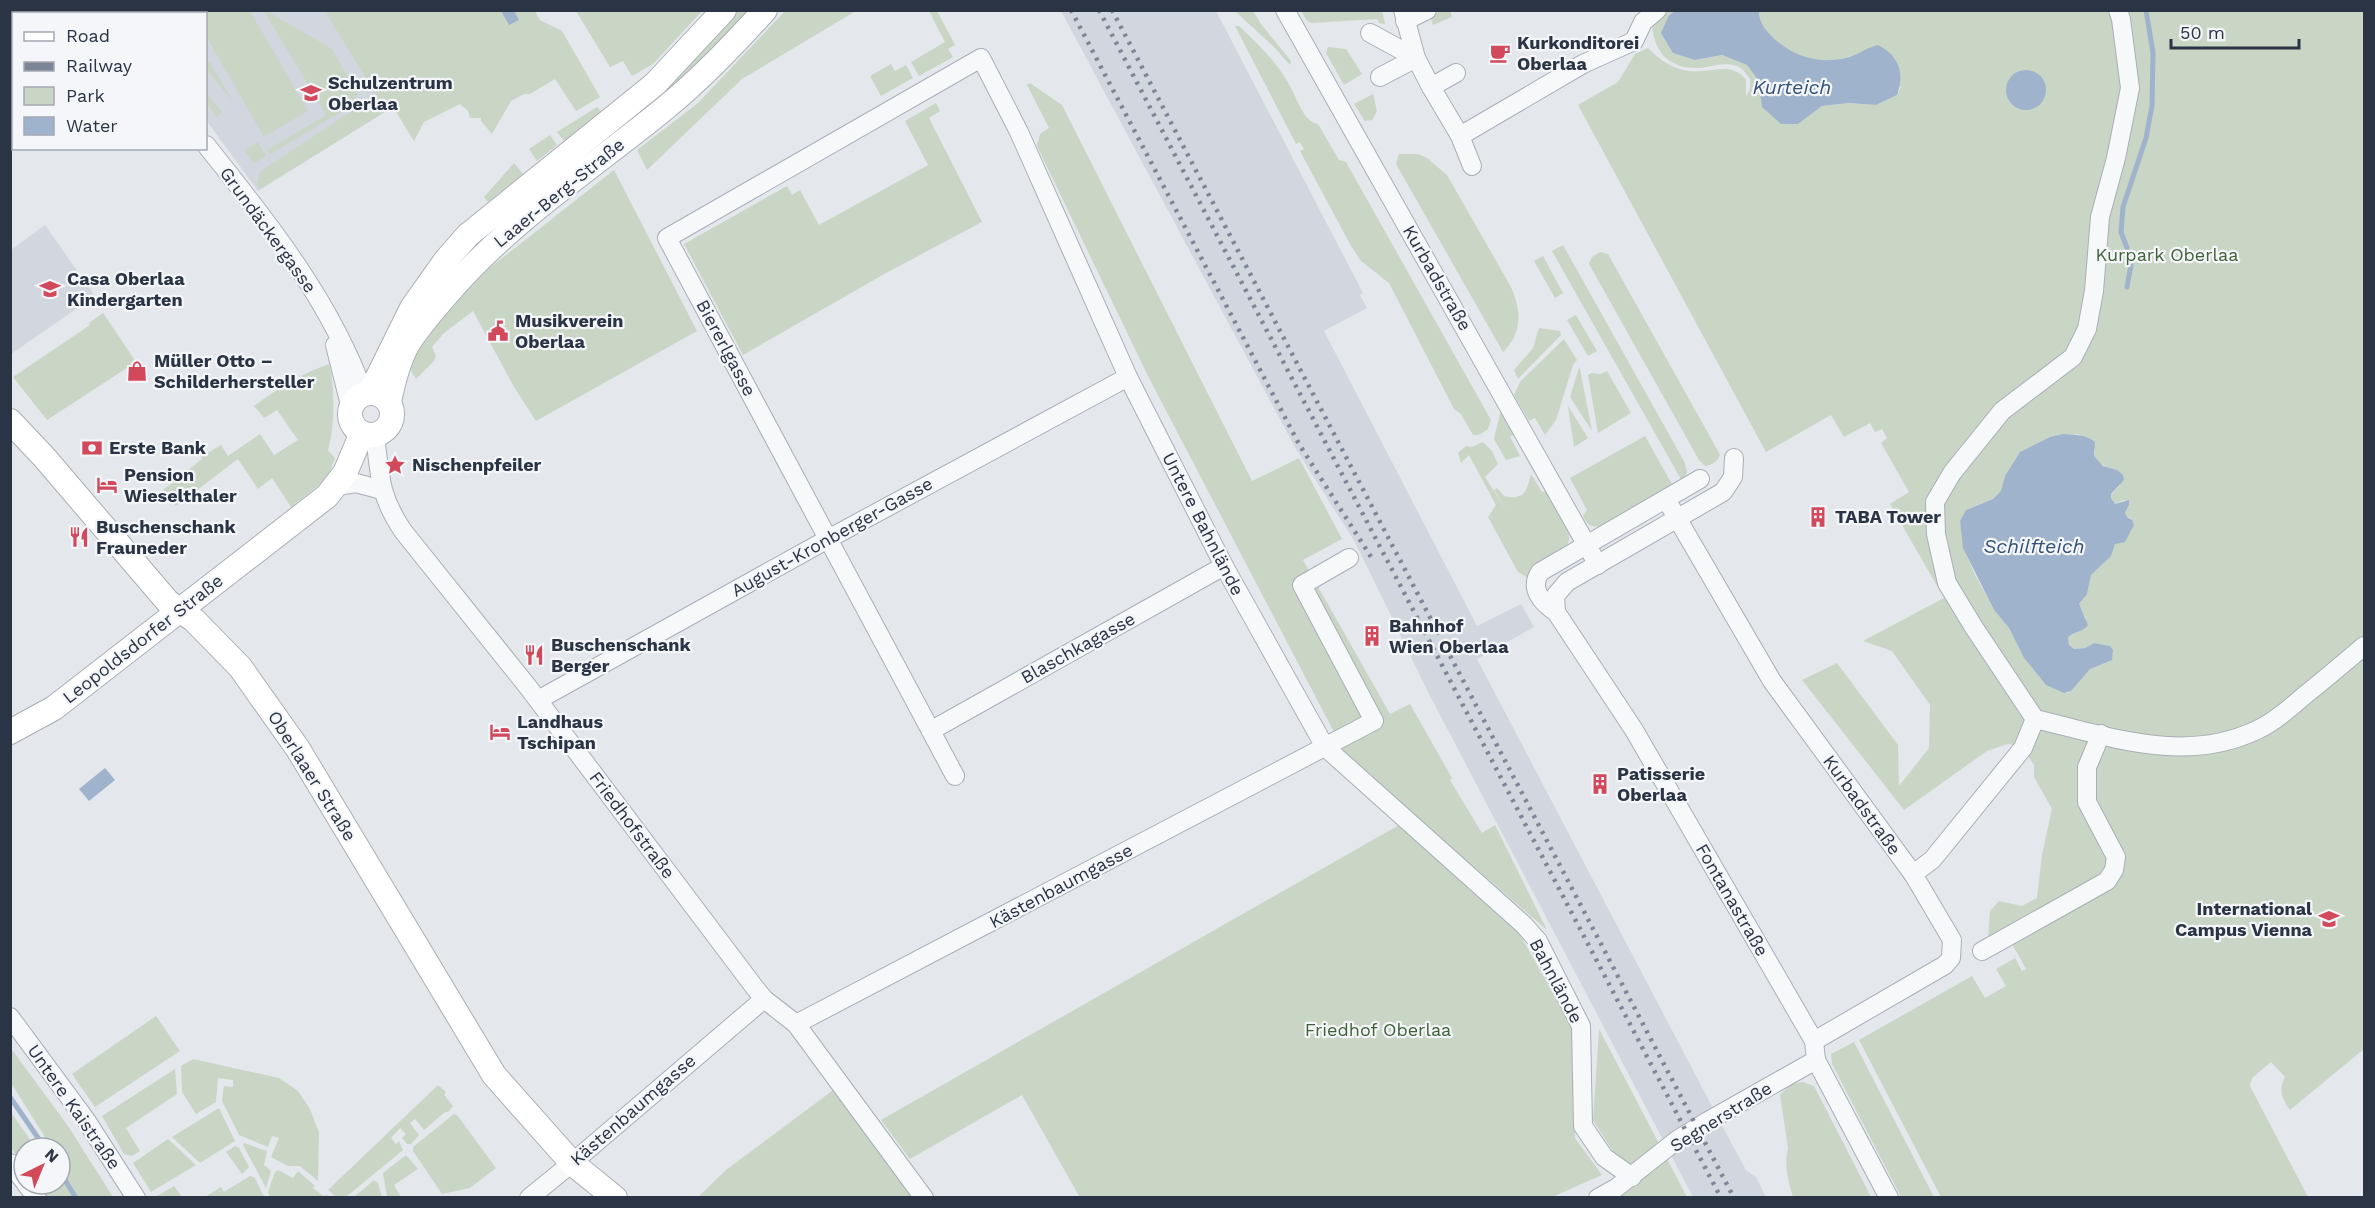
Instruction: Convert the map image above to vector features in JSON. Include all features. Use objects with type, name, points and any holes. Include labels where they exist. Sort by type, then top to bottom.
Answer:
[{"type":"main road","name":"Laaer-Berg-Straße","points":[[368,399],[382,365],[412,308],[446,260],[468,235],[655,84],[724,10]]},
{"type":"main road","name":"Laaer-Berg-Straße","points":[[368,399],[395,375],[409,343],[438,303],[474,264],[544,201],[665,108],[720,60],[765,10]]},
{"type":"main road","points":[[368,399],[392,411],[390,424],[381,433],[368,434],[355,427],[351,418],[368,399]]},
{"type":"main road","name":"Oberlaaer Straße","points":[[10,421],[44,457],[168,602],[213,636],[253,685],[303,759],[494,1075],[572,1163],[615,1197]]},
{"type":"main road","name":"Leopoldsdorfer Straße","points":[[10,732],[51,711],[305,514],[336,486],[368,434]]},
{"type":"street","name":"Kurbadstraße","points":[[1285,10],[1598,565]]},
{"type":"street","points":[[1427,10],[1404,16],[1416,58],[1460,136],[1472,166]]},
{"type":"street","points":[[1460,136],[1583,64],[1641,45],[1643,22],[1657,10]]},
{"type":"street","points":[[2118,10],[2130,88],[2116,158],[2100,217],[2094,291],[2086,329],[2073,357],[2002,411],[1952,473],[1935,502],[1936,534],[1947,582],[2034,719],[2144,746],[2178,748],[2205,746],[2257,730],[2274,720],[2364,646]]},
{"type":"street","points":[[1371,33],[1416,58]]},
{"type":"street","name":"Untere Bahnlände","points":[[981,58],[1018,132],[1128,377],[1224,566],[1325,747]]},
{"type":"street","name":"Biererlgasse","points":[[955,776],[667,238],[981,58]]},
{"type":"street","points":[[1380,77],[1416,58]]},
{"type":"street","points":[[1431,87],[1456,73]]},
{"type":"street","name":"Grundäckergasse","points":[[207,146],[289,254],[314,291],[349,355],[368,399]]},
{"type":"street","name":"Grundäckergasse","points":[[328,317],[368,399]]},
{"type":"street","points":[[349,355],[369,368],[382,365]]},
{"type":"street","name":"August-Kronberger-Gasse","points":[[538,700],[828,539],[1128,377]]},
{"type":"street","name":"Friedhofstraße","points":[[368,434],[382,490],[391,513],[403,531],[538,700],[764,999],[796,1024],[924,1197]]},
{"type":"street","points":[[1556,612],[1555,596],[1559,589],[1723,492],[1733,477],[1734,458]]},
{"type":"street","points":[[1556,612],[1544,604],[1534,587],[1535,579],[1540,572],[1700,479]]},
{"type":"street","points":[[336,486],[356,483],[382,490]]},
{"type":"street","name":"Kurbadstraße","points":[[1666,499],[1772,681],[1913,874],[1952,940],[1951,958],[1945,965],[1814,1041]]},
{"type":"street","points":[[1325,747],[1374,722],[1302,585],[1348,558]]},
{"type":"street","name":"Blaschkagasse","points":[[932,730],[1224,566]]},
{"type":"street","name":"Fontanastraße","points":[[1556,612],[1634,730],[1814,1041],[1816,1060],[1889,1197]]},
{"type":"street","points":[[1913,874],[1932,860],[2023,748],[2034,719]]},
{"type":"street","points":[[1983,951],[2107,881],[2114,870],[2116,857],[2087,802],[2087,767],[2101,734]]},
{"type":"street","name":"Kästenbaumgasse","points":[[796,1024],[1325,747]]},
{"type":"street","name":"Bahnlände","points":[[1325,747],[1538,940],[1581,1026],[1583,1126],[1604,1157],[1632,1177]]},
{"type":"street","name":"Kästenbaumgasse","points":[[529,1197],[764,999]]},
{"type":"street","name":"Untere Kaistraße","points":[[10,1017],[86,1120],[136,1197]]},
{"type":"street","name":"Segnerstraße","points":[[1598,1197],[1632,1177],[1677,1140],[1816,1060]]},
{"type":"shaded area","name":"Schulzentrum Oberlaa","points":[[398,11],[393,107],[258,191],[207,121],[207,12],[125,12]]},
{"type":"shaded area","points":[[1061,11],[1216,11],[1363,293],[1360,295],[1367,308],[1324,331],[1477,626],[1521,604],[1534,627],[1477,659],[1727,1135],[1746,1170],[1756,1177],[1766,1197],[1693,1197],[1429,694],[1355,542],[1296,449]]},
{"type":"shaded area","name":"Casa Oberlaa Kindergarten","points":[[45,225],[95,296],[11,354],[11,250]]},
{"type":"green space","points":[[199,10],[250,11],[308,111],[264,137],[207,38],[207,12],[196,12]]},
{"type":"green space","points":[[786,10],[856,11],[742,79],[647,170],[637,150],[698,103]]},
{"type":"green space","points":[[264,11],[332,49],[358,95],[339,113],[270,154],[267,150],[326,115]]},
{"type":"green space","points":[[325,11],[535,11],[540,20],[562,31],[600,97],[576,111],[555,79],[530,94],[524,94],[511,101],[492,134],[481,118],[470,118],[468,111],[460,104],[424,122],[414,141],[393,107],[260,189],[256,185],[261,171],[376,95]]},
{"type":"green space","points":[[576,11],[702,11],[653,64],[632,76],[623,61],[610,67]]},
{"type":"green space","points":[[738,11],[751,11],[708,56],[633,121],[630,118],[675,77]]},
{"type":"green space","points":[[929,11],[937,11],[955,45],[948,49],[953,57],[919,76],[911,62],[945,42]]},
{"type":"green space","points":[[1235,11],[1253,11],[1291,61],[1290,65],[1274,47]]},
{"type":"green space","points":[[1301,11],[1382,11],[1385,24],[1379,23],[1377,19],[1312,23],[1307,21]]},
{"type":"green space","points":[[1441,11],[1450,11],[1452,17],[1433,25],[1430,16]]},
{"type":"green space","name":"Kurpark Oberlaa","points":[[1662,11],[1675,11],[1669,15],[1695,60],[1722,55],[1747,65],[1758,80],[1762,107],[1797,124],[1822,106],[1849,103],[1876,105],[1897,95],[1901,87],[1855,55],[1822,61],[1812,60],[1791,52],[1781,46],[1765,30],[1759,11],[2364,11],[2364,1049],[2290,1110],[2282,1094],[2285,1077],[2271,1062],[2252,1078],[2250,1086],[2308,1197],[1941,1197],[1859,1040],[1972,976],[1985,998],[2006,986],[1996,969],[2015,958],[2022,971],[2026,969],[2010,940],[2103,877],[1988,942],[1990,911],[1999,901],[2022,906],[2037,898],[2042,855],[2052,809],[2034,777],[2034,765],[2022,747],[2008,744],[1987,751],[1904,810],[1802,680],[1837,663],[1898,745],[1899,786],[1929,748],[1930,705],[1892,651],[1863,641],[1944,598],[1890,504],[1909,492],[1881,443],[1887,438],[1882,429],[1875,432],[1870,423],[1844,437],[1831,415],[1766,452],[1578,105],[1618,82],[1635,54],[1648,48],[1667,63],[1683,70],[1727,69],[1734,71],[1746,80],[1746,96],[1750,89],[1750,79],[1739,67],[1726,64],[1701,68],[1685,67],[1668,60],[1658,47],[1652,20]],"holes":[[[2007,91],[2044,99],[2029,109],[2018,107],[2009,98]],[[2078,434],[2095,450],[2094,456],[2099,461],[2106,467],[2117,470],[2120,485],[2111,498],[2115,504],[2124,500],[2129,505],[2125,513],[2131,518],[2121,541],[2115,544],[2104,562],[2091,575],[2087,593],[2079,604],[2081,612],[2086,617],[2085,629],[2068,638],[2069,645],[2074,649],[2085,648],[2094,643],[2110,646],[2068,693],[2046,685],[2024,658],[2009,628],[1994,610],[1974,573],[1964,548],[1960,521],[1970,508],[1993,499],[2002,490],[2005,476],[2021,452],[2050,437]]]},
{"type":"green space","points":[[1235,26],[1239,26],[1274,62],[1305,115],[1318,124],[1339,160],[1346,162],[1491,420],[1488,429],[1479,435],[1473,435],[1461,414],[1454,409],[1389,283],[1361,261],[1351,246],[1300,151],[1304,149],[1300,142],[1296,144]]},
{"type":"green space","points":[[1328,47],[1346,49],[1362,74],[1344,85],[1326,53]]},
{"type":"green space","points":[[207,62],[210,62],[233,102],[207,70]]},
{"type":"green space","points":[[891,64],[895,71],[906,65],[913,78],[881,96],[870,76]]},
{"type":"green space","points":[[1030,83],[1062,105],[1252,481],[1299,458],[1342,539],[1303,560],[1390,714],[1410,704],[1452,778],[1450,780],[1482,833],[1495,825],[1547,930],[1347,757],[1149,378],[1037,146],[1040,134],[1049,128],[1027,85]]},
{"type":"green space","points":[[207,94],[222,112],[217,117],[207,103]]},
{"type":"green space","points":[[1373,94],[1377,111],[1372,120],[1365,121],[1354,104]]},
{"type":"green space","points":[[936,103],[940,111],[929,118],[982,222],[886,273],[743,355],[684,244],[787,186],[792,195],[800,190],[819,225],[928,165],[905,121]]},
{"type":"green space","points":[[597,107],[602,112],[564,141],[557,132]]},
{"type":"green space","points":[[550,135],[557,145],[537,161],[529,149]]},
{"type":"green space","points":[[258,142],[266,156],[254,163],[244,150]]},
{"type":"green space","points":[[1399,154],[1418,154],[1427,158],[1447,175],[1511,287],[1517,304],[1518,321],[1514,337],[1503,352],[1396,164]]},
{"type":"green space","points":[[514,163],[523,174],[488,202],[484,197]]},
{"type":"green space","points":[[614,170],[697,331],[536,421],[514,387],[473,311],[444,333],[432,347],[436,356],[434,361],[416,379],[409,367],[434,326],[487,270]]},
{"type":"green space","points":[[1563,245],[1685,463],[1687,473],[1682,481],[1552,251]]},
{"type":"green space","points":[[1600,252],[1608,254],[1718,451],[1720,455],[1712,464],[1705,466],[1699,460],[1589,264],[1592,257]]},
{"type":"green space","points":[[1543,256],[1563,293],[1555,298],[1534,261]]},
{"type":"green space","points":[[103,313],[136,362],[47,420],[13,377],[90,325],[89,323]]},
{"type":"green space","points":[[1576,315],[1597,351],[1588,356],[1567,320]]},
{"type":"green space","points":[[1539,328],[1560,331],[1561,335],[1518,379],[1514,370],[1533,348]]},
{"type":"green space","points":[[1564,339],[1577,360],[1573,365],[1556,420],[1545,435],[1535,418],[1529,421],[1514,395],[1520,382]]},
{"type":"green space","points":[[329,364],[333,407],[328,450],[335,458],[327,479],[291,507],[272,478],[258,489],[238,459],[176,506],[163,490],[202,459],[201,457],[221,445],[228,456],[260,434],[274,455],[298,440],[277,410],[264,418],[254,406],[290,382]]},
{"type":"green space","points":[[1580,369],[1592,431],[1570,397]]},
{"type":"green space","points":[[1607,371],[1631,413],[1598,433],[1588,375]]},
{"type":"green space","points":[[1568,407],[1588,438],[1574,447]]},
{"type":"green space","points":[[1501,410],[1514,434],[1510,437],[1520,456],[1506,460],[1494,439]]},
{"type":"green space","points":[[1645,436],[1673,486],[1602,526],[1591,526],[1583,516],[1587,510],[1570,478]]},
{"type":"green space","points":[[1483,442],[1492,451],[1498,464],[1485,477],[1507,512],[1494,490],[1497,488],[1504,496],[1517,497],[1524,493],[1531,474],[1542,492],[1547,491],[1569,532],[1567,545],[1534,565],[1528,578],[1518,572],[1488,517],[1496,505],[1469,455],[1461,463],[1458,453],[1466,446],[1472,447]]},
{"type":"green space","name":"Friedhof Oberlaa","points":[[1399,825],[1515,926],[1576,1034],[1575,1138],[1602,1175],[1550,1198],[1077,1197],[1079,1196],[1022,1095],[910,1159],[881,1120]]},
{"type":"green space","points":[[156,1016],[180,1051],[95,1107],[72,1074]]},
{"type":"green space","points":[[1599,1029],[1687,1197],[1619,1197],[1635,1186],[1593,1120]]},
{"type":"green space","points":[[1854,1042],[1934,1197],[1901,1197],[1832,1064],[1831,1054]]},
{"type":"green space","points":[[10,1047],[68,1126],[113,1197],[46,1197],[72,1196],[72,1136],[44,1136],[11,1083]]},
{"type":"green space","points":[[193,1059],[279,1078],[298,1091],[310,1109],[319,1133],[318,1181],[300,1166],[288,1166],[271,1157],[279,1138],[272,1136],[268,1147],[239,1135],[222,1101],[224,1086],[233,1087],[233,1080],[218,1078],[216,1102],[196,1114],[182,1092],[181,1066]]},
{"type":"green space","points":[[175,1069],[177,1094],[126,1128],[140,1151],[132,1156],[124,1154],[102,1116]]},
{"type":"green space","points":[[1803,1082],[1814,1086],[1871,1197],[1793,1197],[1787,1173],[1788,1148],[1780,1095],[1791,1084]]},
{"type":"green space","points":[[438,1085],[446,1092],[444,1095],[453,1106],[448,1112],[424,1130],[415,1119],[410,1123],[419,1135],[411,1144],[407,1144],[402,1138],[406,1134],[400,1128],[391,1138],[396,1144],[399,1141],[403,1150],[346,1197],[336,1197],[328,1190]]},
{"type":"green space","points":[[836,1088],[912,1197],[697,1198],[726,1170]]},
{"type":"green space","points":[[219,1108],[235,1141],[200,1163],[172,1137]]},
{"type":"green space","points":[[10,1111],[28,1136],[12,1136],[11,1148]]},
{"type":"green space","points":[[454,1114],[496,1168],[470,1188],[442,1194],[413,1151],[413,1147]]},
{"type":"green space","points":[[168,1139],[196,1165],[151,1192],[133,1163]]},
{"type":"green space","points":[[244,1143],[267,1151],[264,1165],[271,1171],[266,1188],[243,1145]]},
{"type":"green space","points":[[235,1146],[239,1148],[249,1167],[242,1174],[226,1152]]},
{"type":"green space","points":[[406,1155],[418,1169],[394,1185],[401,1197],[387,1197],[383,1173]]},
{"type":"green space","points":[[278,1170],[293,1178],[298,1171],[315,1186],[313,1188],[323,1196],[330,1197],[270,1197],[268,1192],[275,1172]]},
{"type":"green space","points":[[250,1176],[255,1178],[264,1197],[205,1197],[221,1187],[224,1192]]},
{"type":"green space","points":[[374,1180],[378,1183],[382,1197],[354,1197]]},
{"type":"green space","points":[[174,1186],[182,1197],[157,1197],[157,1196]]},
{"type":"water","points":[[501,11],[514,11],[519,20],[509,25]]},
{"type":"water","name":"Kurteich","points":[[1675,11],[1759,11],[1762,24],[1774,39],[1796,53],[1815,59],[1846,58],[1878,45],[1891,54],[1898,66],[1900,80],[1897,95],[1876,105],[1849,103],[1822,106],[1798,124],[1781,124],[1762,107],[1758,80],[1747,65],[1722,55],[1695,60],[1673,53],[1661,33],[1669,15]]},
{"type":"water","points":[[2026,70],[2040,76],[2046,90],[2040,104],[2026,110],[2012,104],[2006,90],[2012,76]]},
{"type":"water","name":"Schilfteich","points":[[2063,434],[2080,435],[2091,439],[2095,442],[2094,456],[2103,466],[2117,470],[2123,475],[2124,480],[2111,494],[2111,498],[2115,504],[2129,500],[2125,513],[2134,525],[2125,542],[2115,544],[2111,556],[2091,575],[2087,594],[2079,604],[2088,625],[2068,638],[2069,645],[2074,649],[2085,648],[2094,643],[2110,646],[2113,650],[2112,660],[2090,669],[2071,691],[2064,693],[2046,685],[2024,658],[2009,628],[1994,610],[1963,548],[1960,521],[1966,510],[1993,499],[2001,491],[2005,476],[2020,452],[2050,437]]},
{"type":"water","points":[[105,768],[115,780],[89,801],[79,789]]},
{"type":"waterway","points":[[2127,248],[2121,232],[2123,207],[2146,138],[2152,106],[2153,53],[2146,10]]},
{"type":"waterway","points":[[2127,287],[2131,265]]},
{"type":"waterway","points":[[10,1097],[37,1136]]},
{"type":"waterway","points":[[72,1192],[76,1198]]},
{"type":"railway","points":[[1071,10],[1299,444],[1373,560]]},
{"type":"railway","points":[[1099,10],[1721,1198]]},
{"type":"railway","points":[[1112,10],[1734,1198]]},
{"type":"place","name":"Kurkonditorei Oberlaa","points":[[1500,53]]},
{"type":"place","name":"Schulzentrum Oberlaa","points":[[311,93]]},
{"type":"place","name":"Casa Oberlaa Kindergarten","points":[[50,289]]},
{"type":"place","name":"Musikverein Oberlaa","points":[[498,331]]},
{"type":"place","name":"Müller Otto – Schilderhersteller","points":[[137,371]]},
{"type":"place","name":"Erste Bank","points":[[92,448]]},
{"type":"place","name":"Nischenpfeiler","points":[[395,465]]},
{"type":"place","name":"Pension Wieselthaler","points":[[107,485]]},
{"type":"place","name":"TABA Tower","points":[[1818,517]]},
{"type":"place","name":"Buschenschank Frauneder","points":[[79,537]]},
{"type":"place","name":"Bahnhof Wien Oberlaa","points":[[1372,636]]},
{"type":"place","name":"Buschenschank Berger","points":[[534,655]]},
{"type":"place","name":"Landhaus Tschipan","points":[[500,732]]},
{"type":"place","name":"Patisserie Oberlaa","points":[[1600,784]]},
{"type":"place","name":"International Campus Vienna","points":[[2329,919]]}]
